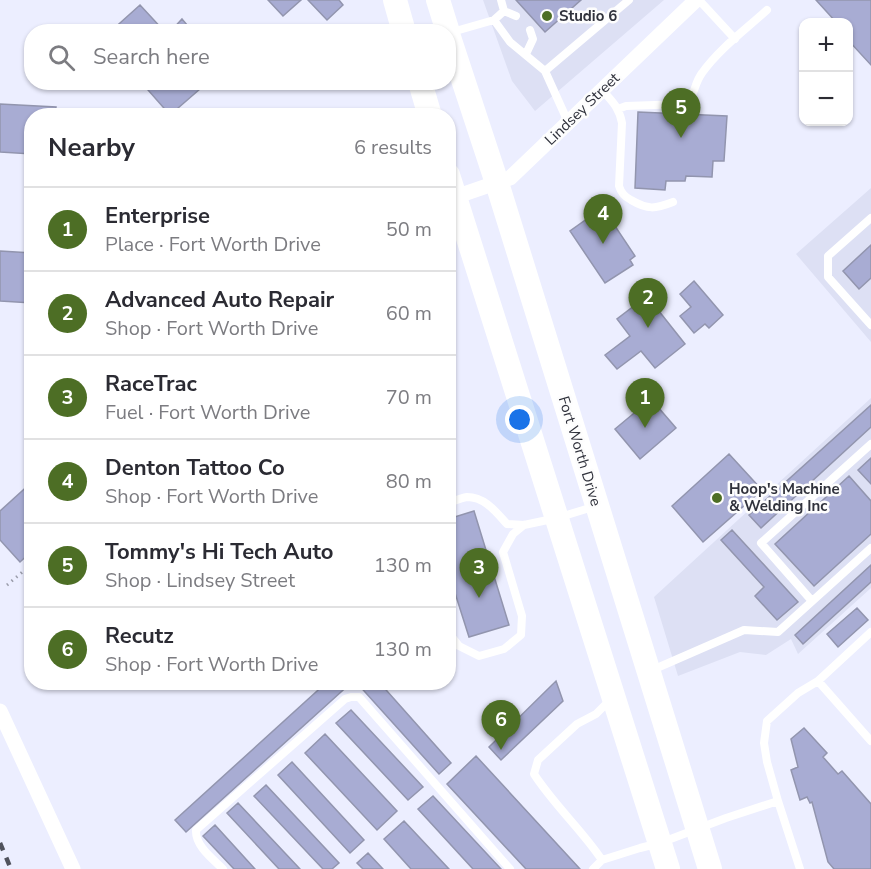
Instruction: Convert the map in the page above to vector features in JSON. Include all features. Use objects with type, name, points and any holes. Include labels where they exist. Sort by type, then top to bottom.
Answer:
[{"type":"main road","points":[[394,0],[402,24]]},
{"type":"main road","name":"Fort Worth Drive","points":[[438,0],[445,24]]},
{"type":"main road","name":"Fort Worth Drive","points":[[456,57],[710,869]]},
{"type":"main road","points":[[422,90],[428,108]]},
{"type":"main road","points":[[456,207],[668,869]]},
{"type":"street","name":"Lindsey Street","points":[[456,190],[497,183],[510,178],[698,0]]},
{"type":"street","points":[[0,711],[73,869]]},
{"type":"lane","points":[[501,0],[504,11]]},
{"type":"lane","points":[[545,70],[629,0]]},
{"type":"lane","points":[[698,0],[735,39]]},
{"type":"lane","points":[[618,109],[626,106],[683,104],[689,101],[693,95],[695,83],[709,63],[767,10]]},
{"type":"lane","points":[[456,31],[494,20],[504,11]]},
{"type":"lane","points":[[504,11],[516,16]]},
{"type":"lane","points":[[494,20],[510,42],[545,70],[568,123]]},
{"type":"lane","points":[[526,54],[533,39],[530,30]]},
{"type":"lane","points":[[602,90],[618,109],[622,123],[620,191],[642,207],[660,207],[673,202]]},
{"type":"lane","points":[[871,218],[828,256],[828,277],[871,325]]},
{"type":"lane","points":[[812,601],[761,543],[871,444]]},
{"type":"lane","points":[[456,500],[466,497],[480,499],[507,524],[524,525],[597,505]]},
{"type":"lane","points":[[456,642],[479,656],[504,649],[521,635],[522,616],[503,552],[513,534],[524,525]]},
{"type":"lane","points":[[649,672],[744,630],[778,632],[871,548]]},
{"type":"lane","points":[[801,869],[767,762],[764,743],[767,721],[798,693],[818,681],[871,632]]},
{"type":"lane","points":[[818,681],[871,741]]},
{"type":"lane","points":[[602,860],[591,843],[545,792],[534,774],[538,760],[577,724],[596,714],[613,696]]},
{"type":"lane","points":[[223,869],[199,843],[195,835],[196,830],[345,699],[351,697],[359,697],[510,869]]},
{"type":"lane","points":[[593,869],[602,860],[660,843],[778,801]]},
{"type":"path","points":[[7,585],[24,571]]},
{"type":"shaded area","points":[[483,0],[664,0],[535,111],[512,81]]},
{"type":"shaded area","points":[[871,188],[871,342],[796,254]]},
{"type":"shaded area","points":[[871,398],[871,588],[798,654],[791,639],[766,655],[740,652],[678,676],[654,597]]},
{"type":"building","points":[[268,0],[301,0],[283,16]]},
{"type":"building","points":[[308,0],[339,0],[343,5],[327,20]]},
{"type":"building","name":"Studio 6","points":[[516,0],[581,0],[545,32]]},
{"type":"building","points":[[816,0],[871,0],[871,65],[853,45],[853,18],[832,18]]},
{"type":"building","points":[[140,5],[158,24],[119,24]]},
{"type":"building","points":[[148,90],[199,90],[178,108],[164,108]]},
{"type":"building","points":[[0,104],[56,107],[24,108],[24,154],[0,152]]},
{"type":"building","points":[[638,112],[727,116],[724,161],[713,161],[712,177],[686,176],[685,181],[666,181],[665,190],[635,188]]},
{"type":"building","points":[[598,211],[608,226],[613,223],[635,256],[630,260],[633,265],[605,283],[570,231]]},
{"type":"building","points":[[871,245],[871,278],[859,289],[843,271]]},
{"type":"building","points":[[0,251],[24,252],[24,302],[0,301]]},
{"type":"building","points":[[694,281],[723,315],[709,328],[705,324],[694,333],[680,316],[691,307],[680,294]]},
{"type":"building","points":[[647,296],[685,344],[655,368],[641,351],[617,369],[605,355],[630,336],[617,319]]},
{"type":"building","points":[[651,399],[676,428],[640,459],[615,429]]},
{"type":"building","points":[[871,405],[871,427],[761,528],[749,515]]},
{"type":"building","name":"Hoop's Machine & Welding Inc","points":[[729,454],[762,490],[703,542],[672,506]]},
{"type":"building","points":[[871,458],[871,484],[858,470]]},
{"type":"building","points":[[849,476],[871,501],[871,534],[814,586],[775,544]]},
{"type":"building","points":[[24,489],[24,558],[20,562],[0,540],[0,511]]},
{"type":"building","points":[[474,511],[509,625],[469,637],[456,596],[456,517]]},
{"type":"building","points":[[732,530],[798,602],[777,620],[755,596],[764,587],[721,540]]},
{"type":"building","points":[[871,565],[871,582],[803,644],[795,635]]},
{"type":"building","points":[[857,608],[868,620],[838,647],[827,634]]},
{"type":"building","points":[[556,681],[563,701],[501,760],[489,747]]},
{"type":"building","points":[[318,690],[343,690],[186,832],[175,820]]},
{"type":"building","points":[[363,690],[386,690],[451,763],[439,774]]},
{"type":"building","points":[[351,710],[423,787],[408,800],[336,723]]},
{"type":"building","points":[[804,728],[827,753],[823,757],[838,774],[842,771],[871,804],[871,869],[834,869],[828,862],[812,802],[810,803],[807,797],[800,800],[791,770],[798,767],[791,739]]},
{"type":"building","points":[[325,734],[397,811],[377,830],[305,753]]},
{"type":"building","points":[[476,756],[580,869],[526,869],[447,784]]},
{"type":"building","points":[[292,762],[364,840],[350,853],[278,775]]},
{"type":"building","points":[[266,785],[339,863],[332,869],[323,869],[254,796]]},
{"type":"building","points":[[433,796],[501,869],[473,869],[418,809]]},
{"type":"building","points":[[238,803],[300,869],[279,869],[227,813]]},
{"type":"building","points":[[404,821],[449,869],[411,869],[384,839]]},
{"type":"building","points":[[215,825],[255,869],[234,869],[203,836]]},
{"type":"building","points":[[368,853],[383,869],[363,869],[357,863]]},
{"type":"railway","points":[[0,843],[11,869]]},
{"type":"place","name":"Studio 6","points":[[547,16]]},
{"type":"place","name":"Tommy's Hi Tech Auto","points":[[681,138]]},
{"type":"place","name":"Denton Tattoo Co","points":[[603,244]]},
{"type":"place","name":"Advanced Auto Repair","points":[[648,328]]},
{"type":"place","name":"Enterprise","points":[[645,428]]},
{"type":"place","name":"Hoop's Machine & Welding Inc","points":[[717,498]]},
{"type":"place","name":"RaceTrac","points":[[479,598]]},
{"type":"place","name":"Recutz","points":[[501,750]]}]
